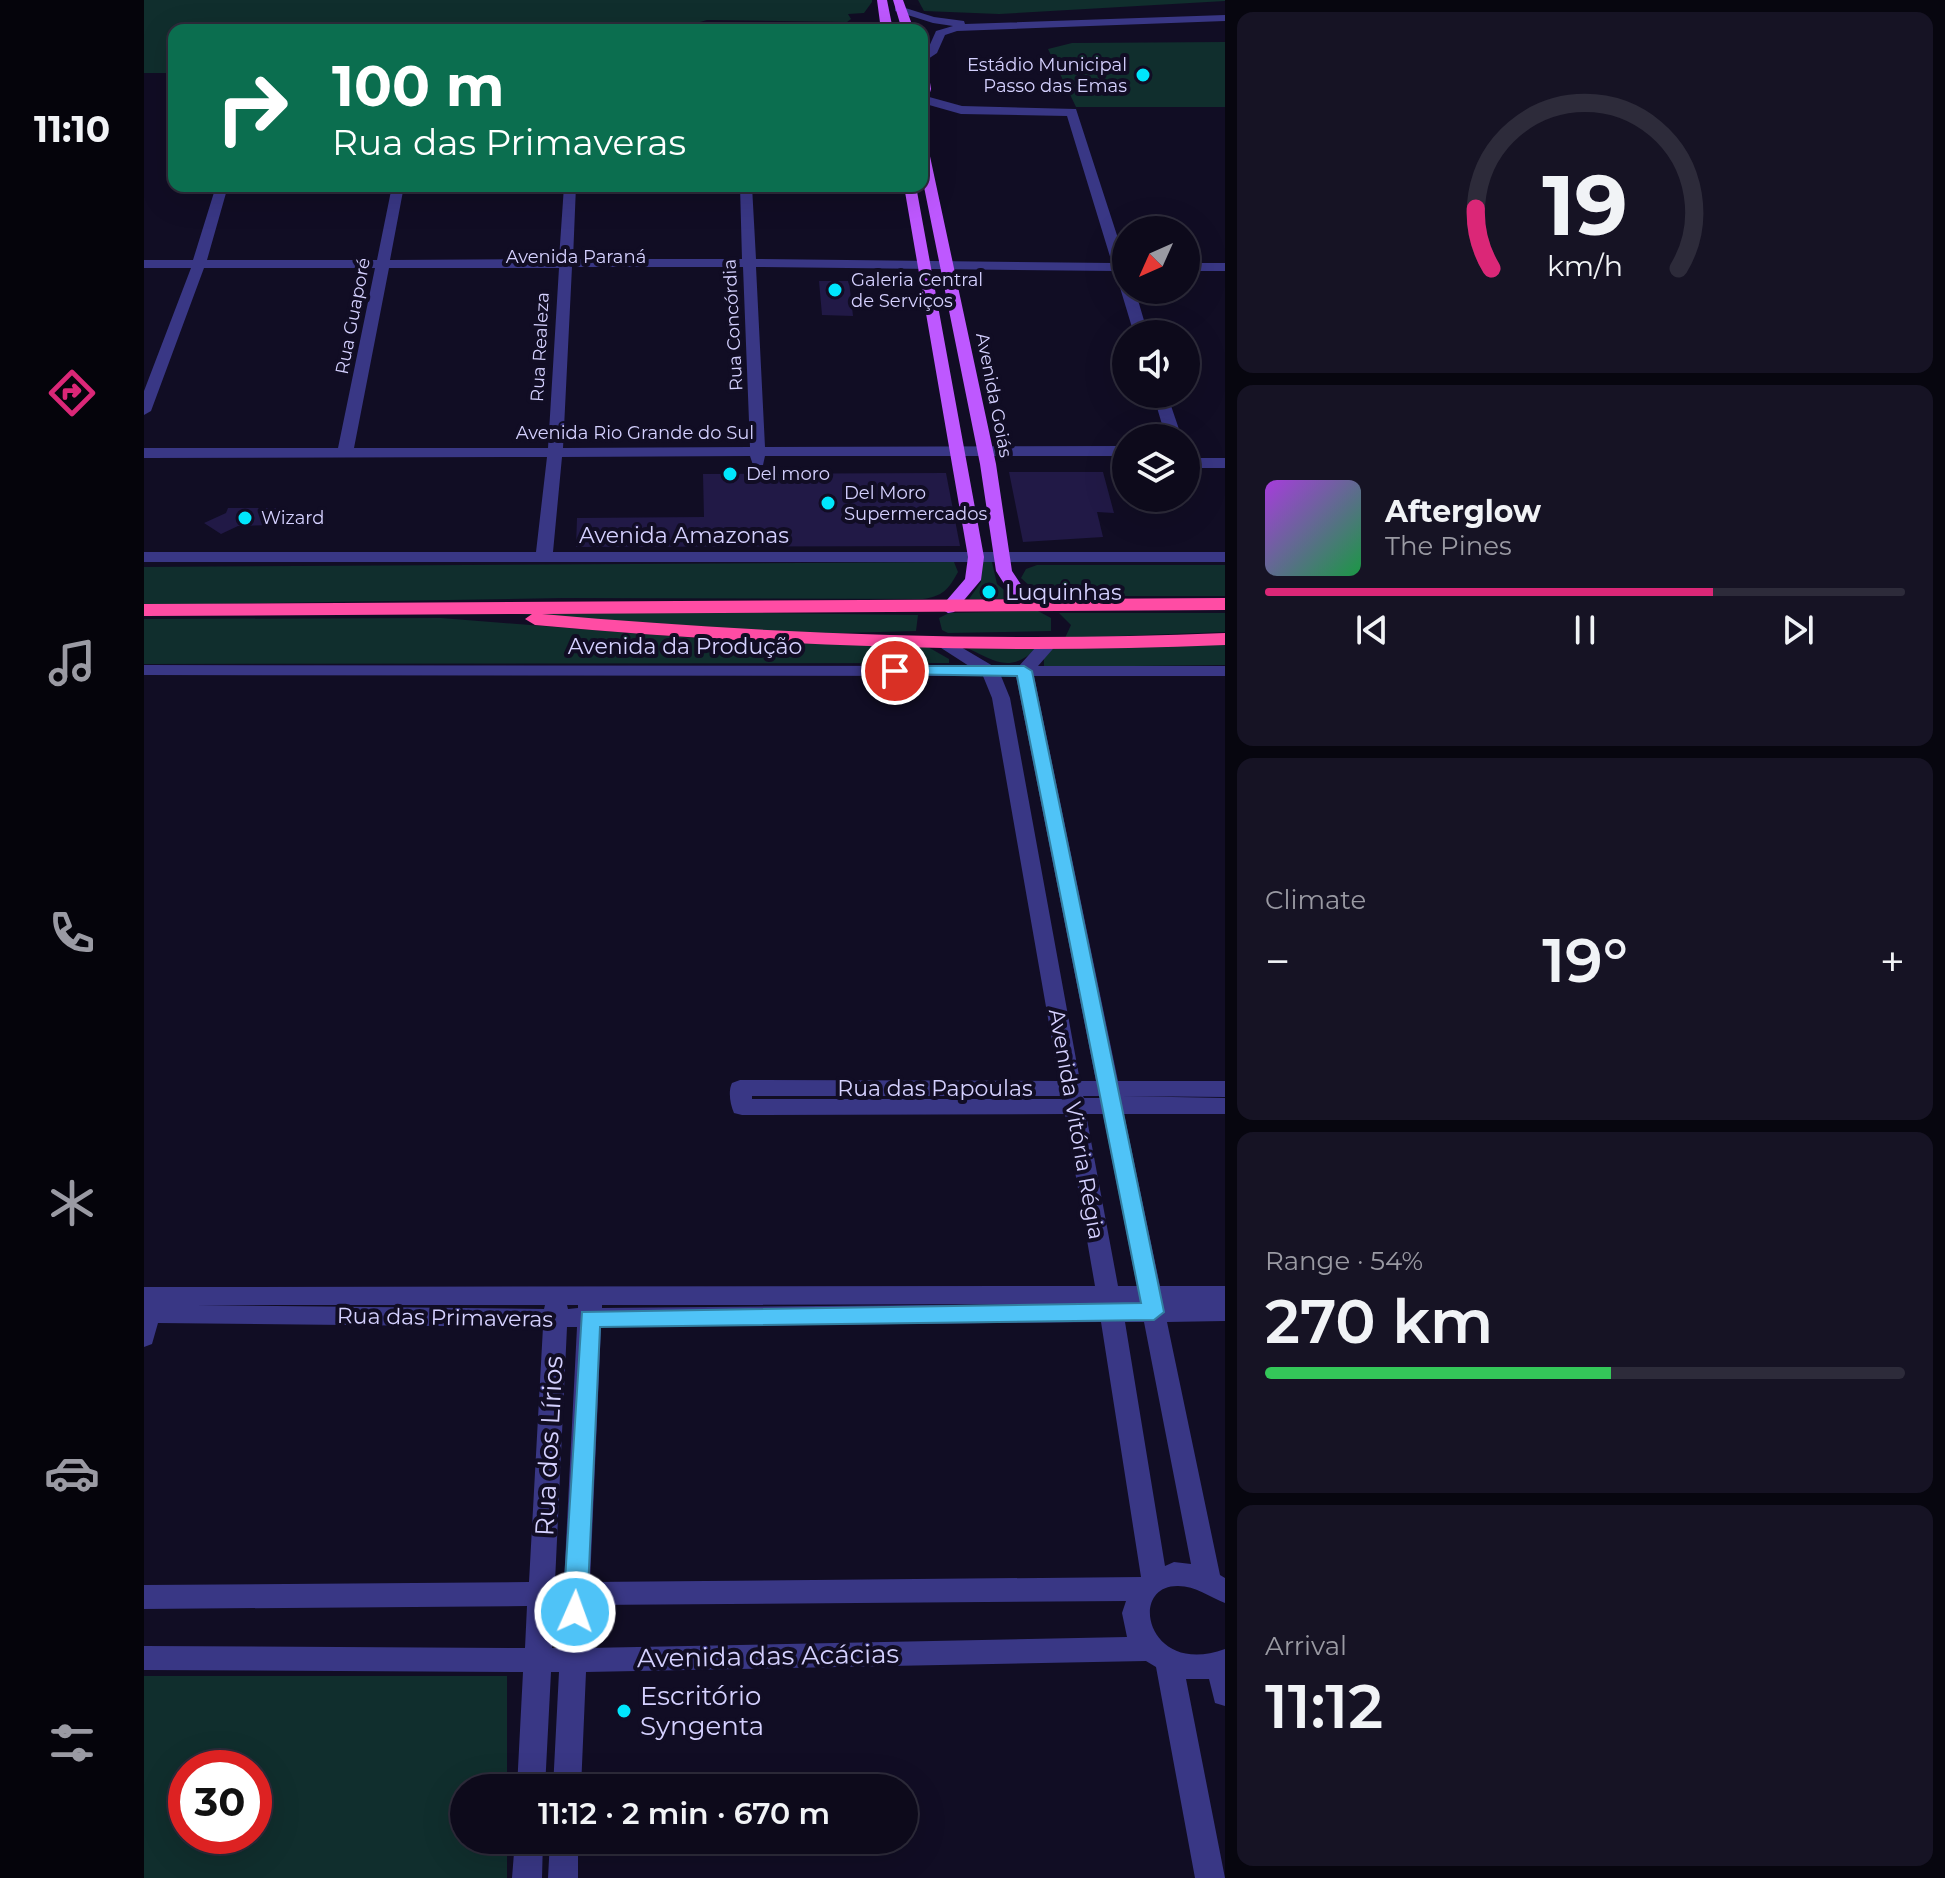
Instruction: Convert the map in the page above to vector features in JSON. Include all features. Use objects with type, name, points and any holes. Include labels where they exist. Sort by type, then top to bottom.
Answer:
[{"type":"highway","points":[[144,610],[948,608],[1225,604]]},
{"type":"highway","points":[[405,607],[710,635],[944,642],[1225,639]]},
{"type":"highway","points":[[1041,607],[1063,626],[1050,642]]},
{"type":"highway","points":[[944,642],[932,622],[936,615],[948,608]]},
{"type":"main road","points":[[882,0],[886,24]]},
{"type":"main road","points":[[898,4],[906,24]]},
{"type":"main road","name":"Avenida Goiás","points":[[928,174],[986,457],[1001,557]]},
{"type":"main road","points":[[911,192],[976,557],[973,580],[948,608]]},
{"type":"main road","points":[[1001,557],[1004,571],[1016,589],[1041,607]]},
{"type":"street","points":[[898,4],[933,20],[988,25]]},
{"type":"street","points":[[928,55],[943,30],[988,25],[1225,18]]},
{"type":"street","points":[[928,101],[961,110],[1072,112],[1112,234]]},
{"type":"street","points":[[144,411],[197,270],[220,192]]},
{"type":"street","name":"Rua Guaporé","points":[[345,453],[397,192]]},
{"type":"street","name":"Rua Realeza","points":[[544,557],[554,458],[570,192]]},
{"type":"street","name":"Rua Concórdia","points":[[746,192],[758,458]]},
{"type":"street","name":"Avenida Paraná","points":[[144,264],[197,270]]},
{"type":"street","name":"Avenida Paraná","points":[[144,275],[197,270],[1112,267]]},
{"type":"street","points":[[1200,267],[1225,267]]},
{"type":"street","name":"Avenida Rio Grande do Sul","points":[[144,462],[986,457],[1112,452]]},
{"type":"street","points":[[1200,452],[1225,452]]},
{"type":"street","name":"Avenida Rio Grande do Sul","points":[[144,453],[345,453],[554,458]]},
{"type":"street","name":"Avenida Rio Grande do Sul","points":[[986,457],[1112,463]]},
{"type":"street","points":[[1200,463],[1225,463]]},
{"type":"street","name":"Avenida Amazonas","points":[[144,557],[1225,557]]},
{"type":"street","points":[[944,642],[990,671]]},
{"type":"street","points":[[1024,671],[1050,642]]},
{"type":"street","name":"Avenida da Produção","points":[[144,670],[1225,671]]},
{"type":"street","name":"Avenida Vitória Régia","points":[[990,671],[1001,698],[1110,1303],[1148,1584],[1136,1602],[1136,1628],[1160,1655]]},
{"type":"street","name":"Avenida Vitória Régia","points":[[1024,671],[1152,1303],[1220,1587]]},
{"type":"street","name":"Rua das Papoulas","points":[[741,1098],[1110,1097],[1225,1089]]},
{"type":"street","name":"Rua das Papoulas","points":[[1110,1097],[1225,1106]]},
{"type":"street","name":"Rua das Primaveras","points":[[146,1311],[1152,1303],[1225,1295]]},
{"type":"street","name":"Rua das Primaveras","points":[[1152,1303],[1225,1312]]},
{"type":"street","name":"Rua dos Lírios","points":[[532,1774],[556,1307]]},
{"type":"street","name":"Rua dos Lírios","points":[[568,1774],[590,1307]]},
{"type":"street","points":[[144,1597],[576,1596],[1148,1584],[1185,1573],[1220,1587]]},
{"type":"street","points":[[1160,1655],[1210,1878]]},
{"type":"street","name":"Avenida das Acácias","points":[[144,1658],[573,1660],[1160,1655],[1204,1668],[1222,1663]]},
{"type":"street","points":[[1222,1663],[1225,1694]]},
{"type":"street","points":[[527,1878],[528,1854]]},
{"type":"street","points":[[563,1878],[564,1854]]},
{"type":"green space","points":[[144,0],[872,0],[864,13],[848,14],[851,19],[847,22],[707,20],[693,24],[168,24],[168,73],[144,73]]},
{"type":"green space","points":[[918,0],[1225,1],[999,14],[924,11]]},
{"type":"green space","name":"Estádio Municipal Passo das Emas","points":[[1225,42],[1225,107],[1076,107],[1048,49],[1072,43]]},
{"type":"green space","points":[[954,562],[958,572],[948,588],[936,596],[923,599],[563,598],[144,605],[144,567]]},
{"type":"green space","points":[[980,562],[992,562],[997,584],[1015,599],[969,599],[981,582]]},
{"type":"green space","points":[[1037,565],[1225,565],[1225,596],[1051,596],[1032,588],[1021,578],[1026,569]]},
{"type":"green space","points":[[536,610],[918,615],[916,631],[808,634],[506,613]]},
{"type":"green space","points":[[1038,611],[1051,618],[1051,631],[948,633],[942,630],[939,618],[949,613]]},
{"type":"green space","points":[[1059,613],[1225,613],[1225,632],[1065,638],[1071,625]]},
{"type":"green space","points":[[441,618],[695,638],[928,647],[949,659],[949,663],[144,664],[144,619]]},
{"type":"green space","points":[[1225,644],[1225,665],[1044,667],[1044,653],[1057,647]]},
{"type":"green space","points":[[962,646],[1040,646],[1019,661],[1010,663],[993,660]]},
{"type":"green space","points":[[144,1676],[507,1676],[507,1774],[450,1774],[450,1854],[507,1854],[507,1878],[144,1878]]},
{"type":"building","name":"Galeria Central de Serviços","points":[[819,281],[849,281],[853,316],[822,315]]},
{"type":"building","points":[[1009,472],[1103,472],[1114,513],[1097,512],[1103,537],[1023,542]]},
{"type":"building","name":"Del Moro Supermercados","points":[[946,473],[960,546],[576,547],[577,518],[704,517],[703,474]]},
{"type":"building","name":"Wizard","points":[[228,508],[276,508],[273,525],[238,526],[221,534],[204,523],[226,513]]},
{"type":"place","name":"Estádio Municipal Passo das Emas","points":[[1143,75]]},
{"type":"place","name":"Galeria Central de Serviços","points":[[835,290]]},
{"type":"place","name":"Del moro","points":[[730,474]]},
{"type":"place","name":"Del Moro Supermercados","points":[[828,503]]},
{"type":"place","name":"Wizard","points":[[245,518]]},
{"type":"place","name":"Luquinhas","points":[[989,592]]},
{"type":"place","name":"Escritório Syngenta","points":[[624,1711]]},
{"type":"route","points":[[575,1612],[589,1318],[1154,1312],[1024,671],[895,671]]}]
